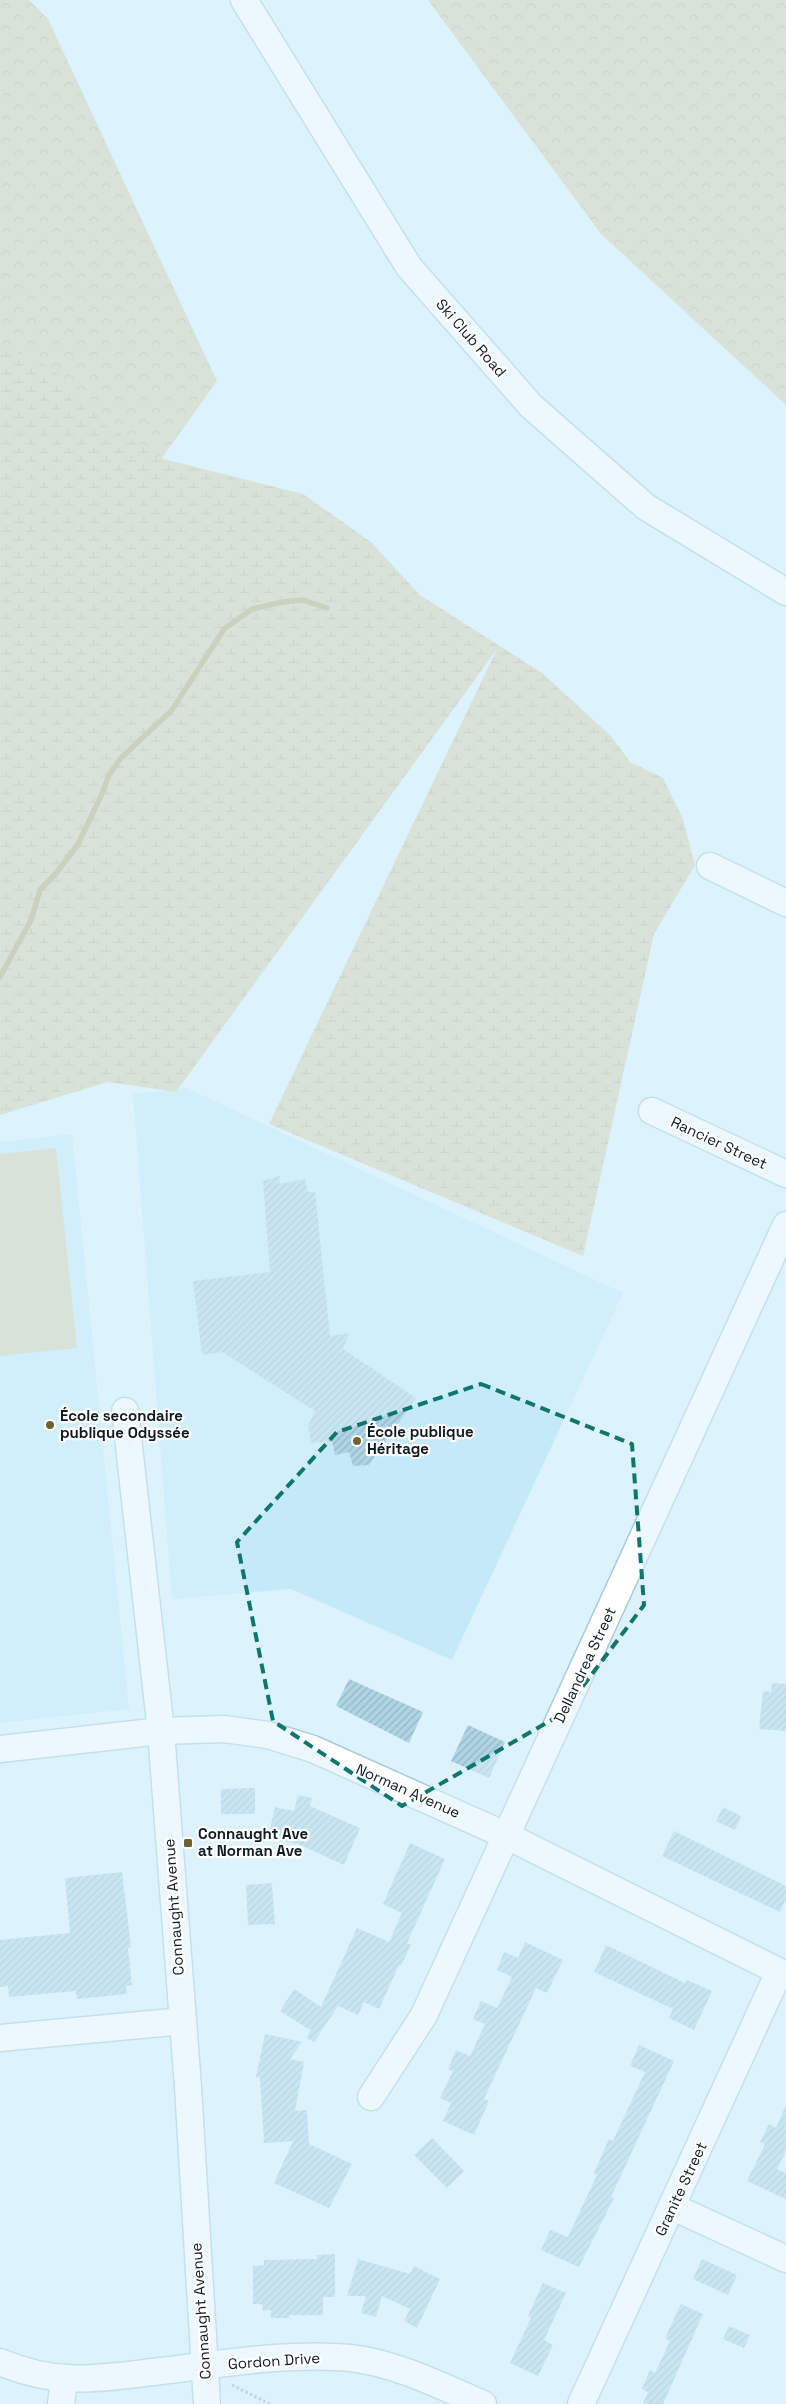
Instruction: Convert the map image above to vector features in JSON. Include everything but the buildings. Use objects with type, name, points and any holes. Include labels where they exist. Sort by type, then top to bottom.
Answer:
[{"type":"street","name":"Ski Club Road","points":[[244,0],[409,267],[531,406],[646,507],[786,592]]},
{"type":"street","points":[[710,866],[786,903]]},
{"type":"street","name":"Rancier Street","points":[[652,1111],[786,1174]]},
{"type":"street","name":"Dellandrea Street","points":[[371,2097],[424,2015],[786,1225]]},
{"type":"street","name":"Connaught Avenue","points":[[125,1412],[161,1731],[208,2365],[208,2404]]},
{"type":"street","name":"Norman Avenue","points":[[0,1749],[161,1731],[224,1728],[268,1735],[314,1749],[507,1836],[783,1974]]},
{"type":"street","name":"Granite Street","points":[[581,2404],[783,1974]]},
{"type":"street","points":[[0,2038],[183,2022]]},
{"type":"street","points":[[673,2207],[786,2259]]},
{"type":"street","name":"Gordon Drive","points":[[0,2362],[32,2373],[63,2392],[92,2379],[208,2365],[313,2356],[352,2358],[390,2367],[483,2404]]},
{"type":"path","points":[[208,2365],[233,2386],[270,2404]]},
{"type":"highlighted area","points":[[481,1384],[632,1444],[644,1605],[562,1714],[402,1806],[273,1721],[237,1542],[337,1432]]},
{"type":"shaded area","name":"École publique Héritage","points":[[187,1088],[623,1293],[452,1660],[291,1589],[172,1599],[133,1094]]},
{"type":"shaded area","name":"École secondaire publique Odyssée","points":[[72,1134],[129,1709],[0,1723],[0,1142]]},
{"type":"green space","points":[[0,0],[29,0],[48,19],[217,381],[0,685]]},
{"type":"green space","points":[[428,0],[786,0],[786,405],[601,234]]},
{"type":"green space","points":[[0,344],[53,369],[106,426],[164,459],[303,494],[371,542],[420,595],[542,673],[611,736],[630,762],[663,778],[683,819],[695,865],[654,934],[583,1256],[269,1124],[497,649],[176,1092],[108,1082],[0,1115]]},
{"type":"green space","points":[[56,1148],[77,1348],[0,1356],[0,1154]]},
{"type":"waterway","points":[[0,977],[31,920],[40,890],[58,871],[78,844],[109,775],[120,759],[172,710],[224,629],[252,609],[283,602],[303,600],[327,608]]},
{"type":"place","name":"École secondaire publique Odyssée","points":[[50,1425]]},
{"type":"place","name":"École publique Héritage","points":[[357,1441]]},
{"type":"place","name":"Connaught Ave at Norman Ave","points":[[188,1843]]}]
